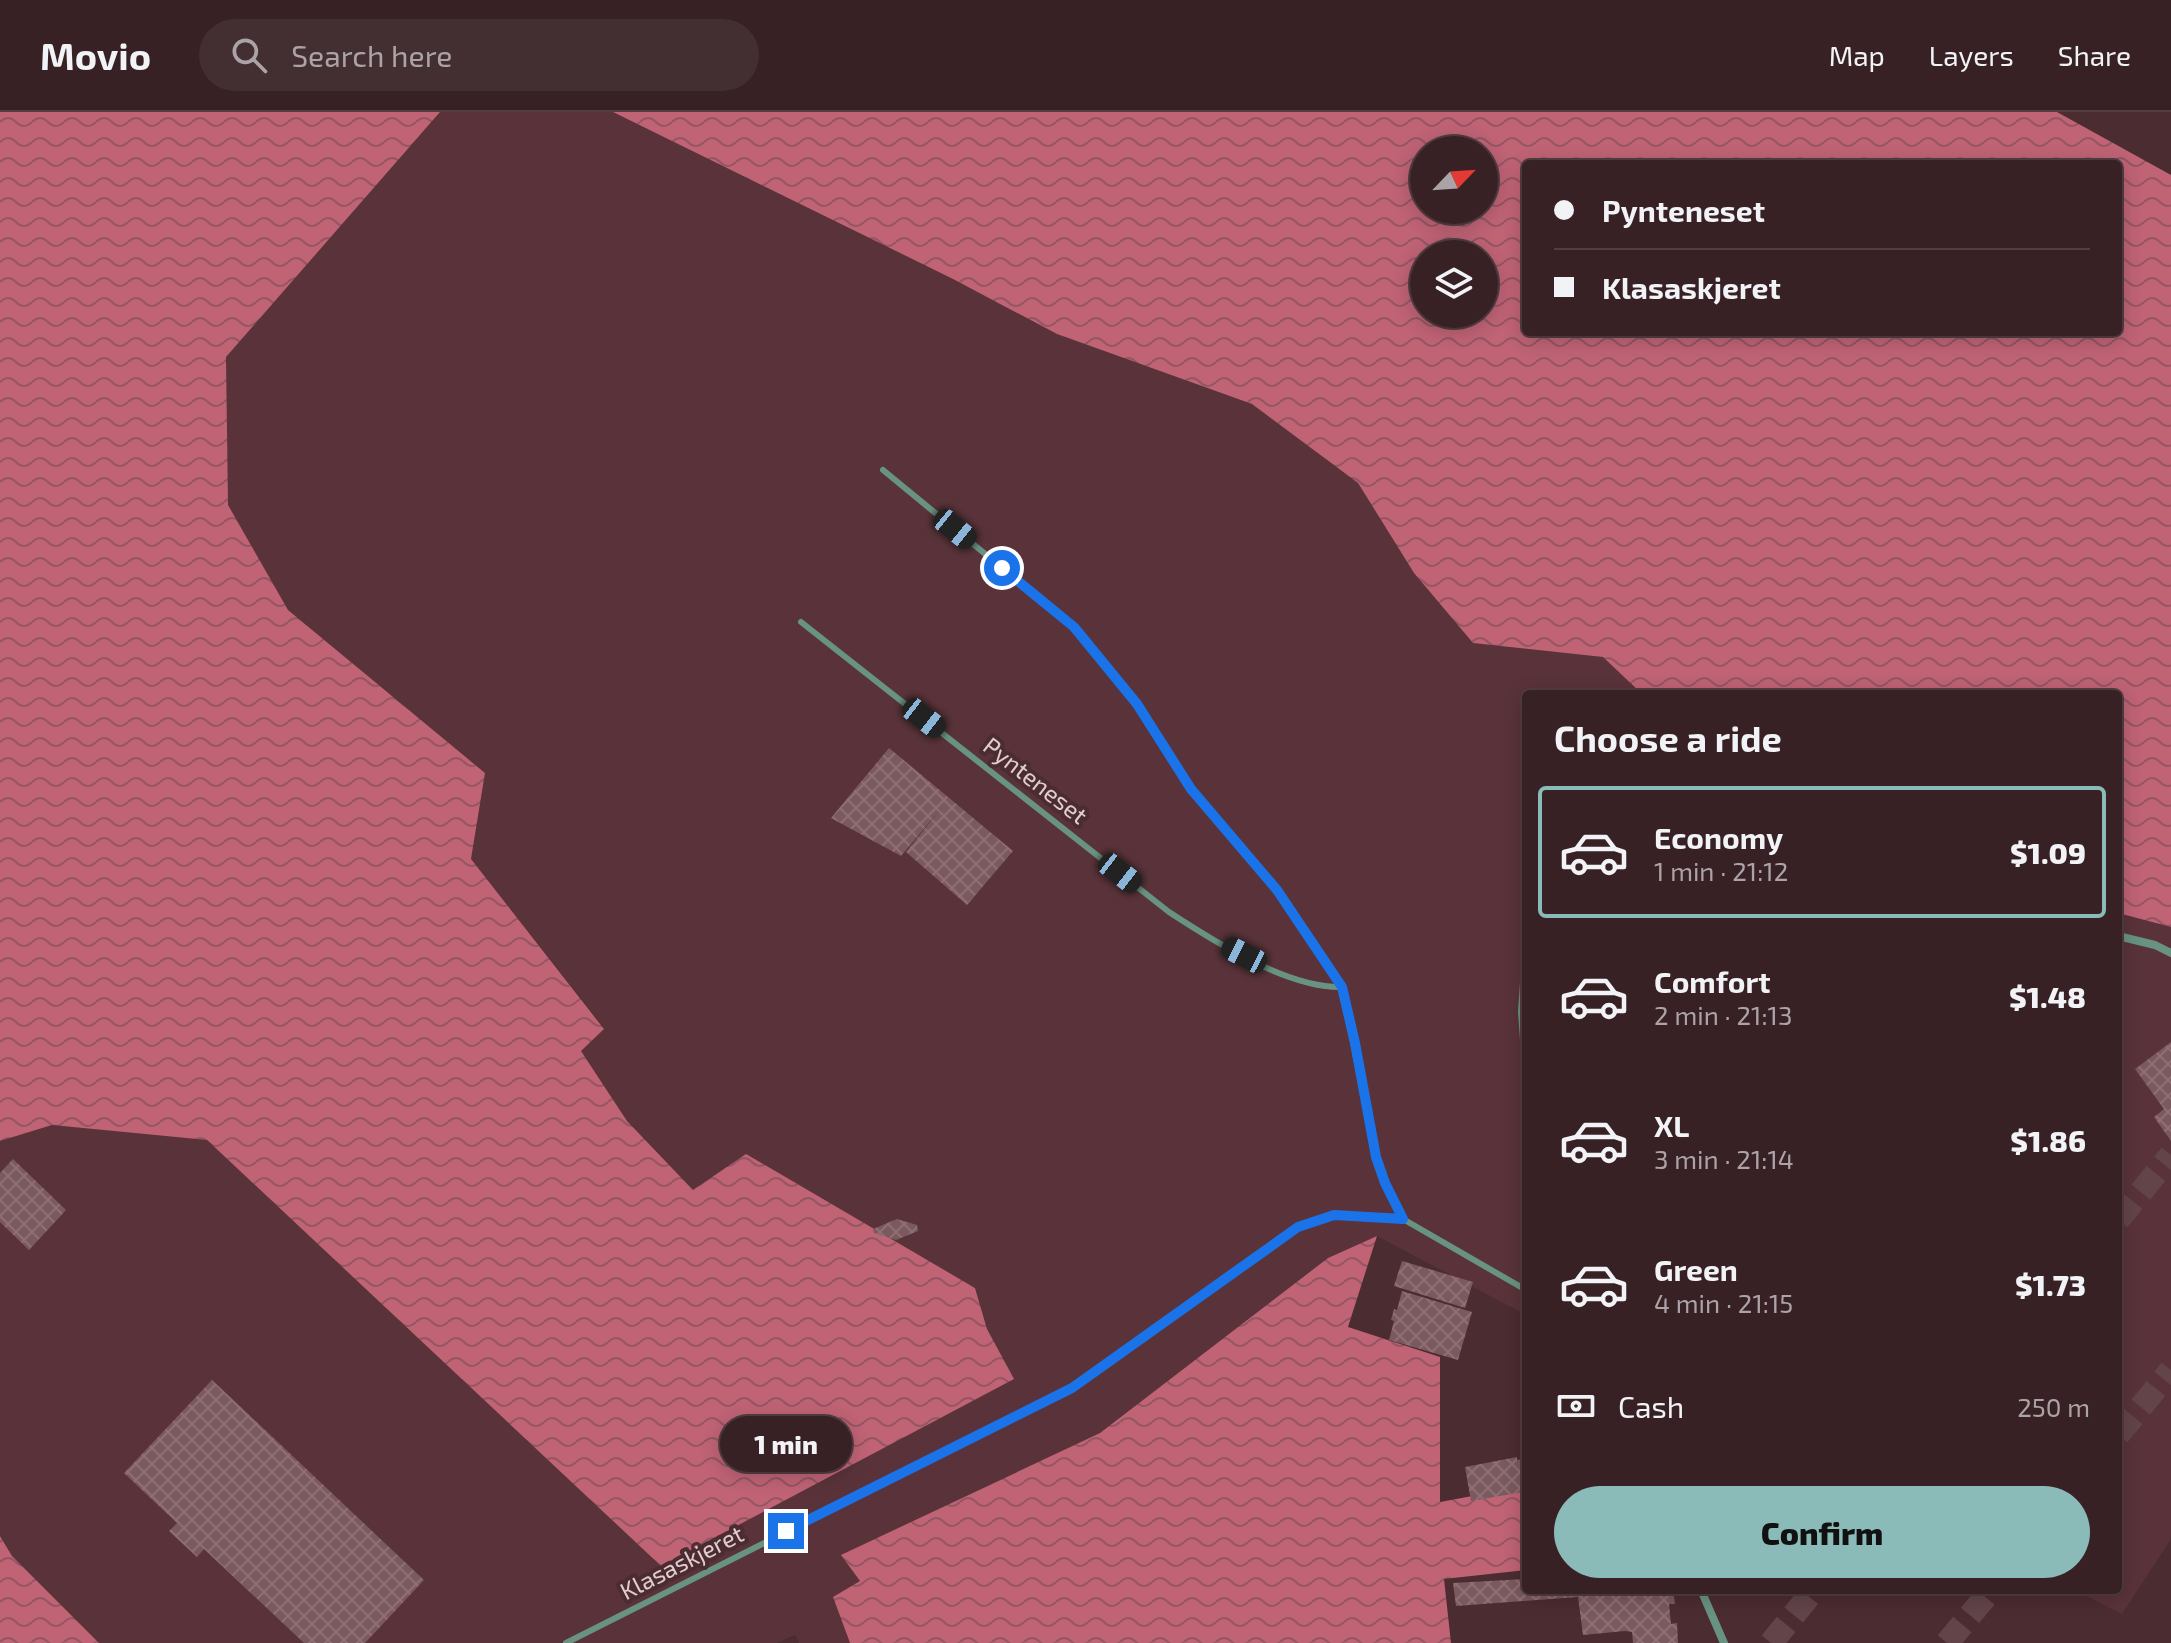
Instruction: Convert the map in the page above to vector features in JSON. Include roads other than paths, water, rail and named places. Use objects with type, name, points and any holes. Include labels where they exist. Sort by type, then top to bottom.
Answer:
[{"type":"street","points":[[2122,937],[2155,945],[2171,953]]},
{"type":"street","points":[[1703,1594],[1724,1643]]},
{"type":"lane","points":[[883,470],[1074,627],[1137,704],[1191,789],[1277,890],[1342,987],[1376,1157],[1403,1219],[1522,1288]]},
{"type":"lane","name":"Pynteneset","points":[[801,622],[1169,912],[1202,933],[1292,979],[1321,987],[1342,987]]},
{"type":"lane","points":[[1522,997],[1522,1026]]},
{"type":"lane","name":"Klasaskjeret","points":[[566,1643],[1072,1388],[1298,1227],[1334,1215],[1403,1219]]},
{"type":"water","points":[[0,112],[440,112],[226,357],[228,505],[288,610],[485,773],[471,859],[604,1029],[581,1051],[627,1121],[693,1190],[746,1154],[975,1288],[987,1329],[1014,1379],[661,1566],[207,1140],[52,1125],[0,1141]]},
{"type":"water","points":[[613,112],[2057,112],[2171,175],[2171,927],[2122,914],[2122,690],[1638,690],[1603,657],[1473,643],[1414,573],[1358,483],[1252,404],[1057,334],[953,279]]},
{"type":"water","points":[[1377,1236],[1348,1327],[1440,1357],[1440,1502],[1522,1487],[1522,1570],[1444,1579],[1451,1643],[850,1643],[833,1597],[860,1581],[841,1555],[1100,1433],[1328,1258]]},
{"type":"water","points":[[0,1536],[12,1556],[99,1643],[0,1643]]},
{"type":"tunnel","points":[[2122,1215],[2171,1155]]},
{"type":"tunnel","points":[[2122,1430],[2171,1370]]},
{"type":"tunnel","points":[[1771,1643],[1811,1594]]},
{"type":"tunnel","points":[[1947,1643],[1988,1594]]}]
